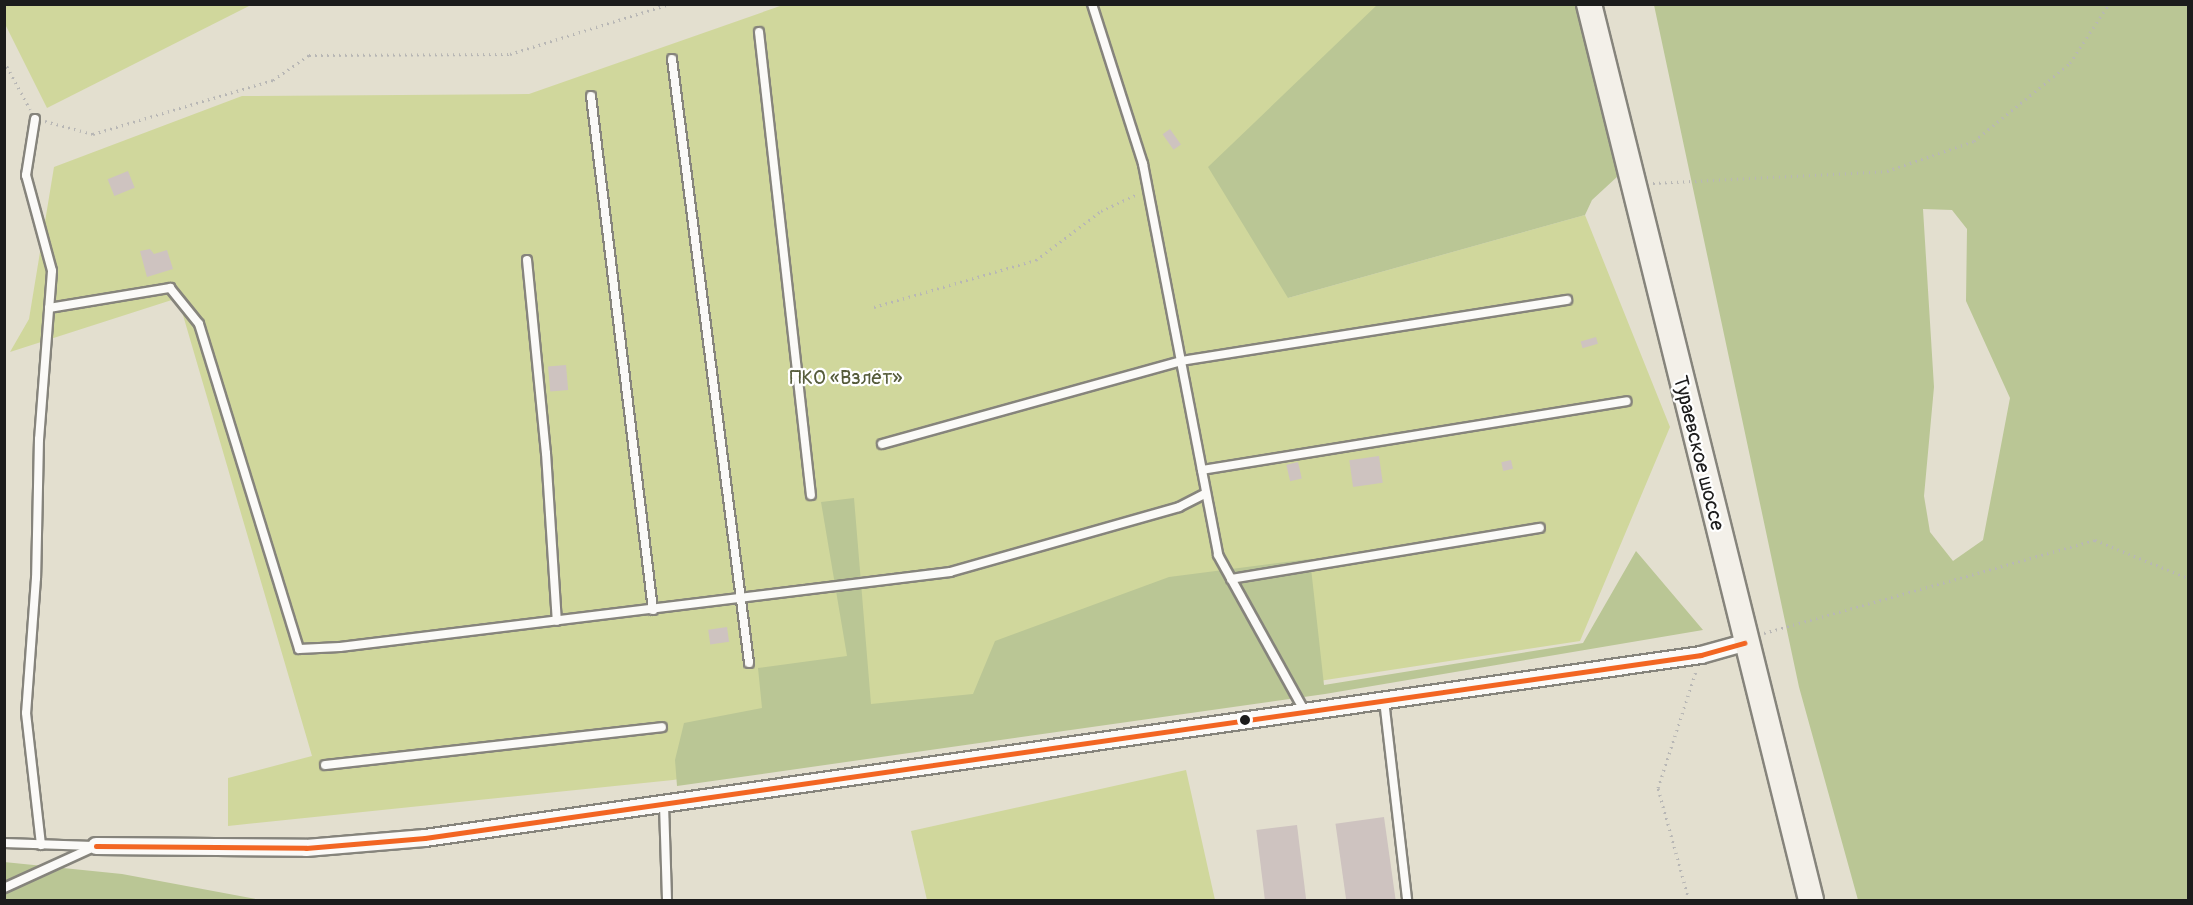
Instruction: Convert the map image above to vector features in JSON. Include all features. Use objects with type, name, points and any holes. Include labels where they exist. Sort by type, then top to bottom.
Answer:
[{"type":"main road","name":"Тураевское шоссе","points":[[1589,4],[1744,643],[1811,900]]},
{"type":"street","points":[[96,846],[306,848],[425,838],[1701,655],[1744,643]]},
{"type":"lane","points":[[1092,4],[1104,33],[1148,189],[1218,555],[1305,712]]},
{"type":"lane","points":[[759,32],[811,495]]},
{"type":"lane","points":[[672,59],[748,663]]},
{"type":"lane","points":[[591,96],[653,610]]},
{"type":"lane","points":[[35,119],[26,175],[52,271],[26,712],[41,845]]},
{"type":"lane","points":[[527,260],[546,453],[557,621]]},
{"type":"lane","points":[[49,308],[170,288],[199,324],[299,649],[739,600],[950,572],[1179,507],[1206,493]]},
{"type":"lane","points":[[882,444],[1181,361],[1567,300]]},
{"type":"lane","points":[[1202,470],[1626,401]]},
{"type":"lane","points":[[1231,579],[1540,528]]},
{"type":"lane","points":[[1384,700],[1407,900]]},
{"type":"lane","points":[[325,765],[662,727]]},
{"type":"lane","points":[[664,804],[667,900]]},
{"type":"lane","points":[[4,843],[96,846]]},
{"type":"lane","points":[[4,888],[96,846]]},
{"type":"path","points":[[4,61],[35,119],[93,134],[273,80],[309,55],[510,54],[670,4]]},
{"type":"path","points":[[1633,184],[1887,171],[1974,141],[2070,63],[2109,4]]},
{"type":"path","points":[[874,307],[1036,260],[1101,211],[1148,189]]},
{"type":"path","points":[[1744,643],[1770,631],[2095,540],[2188,578]]},
{"type":"path","points":[[1689,900],[1658,788],[1701,655]]},
{"type":"green space","points":[[5,4],[251,5],[47,108],[5,24]]},
{"type":"green space","name":"ПКО «Взлёт»","points":[[1381,4],[1288,298],[1585,215],[1670,427],[1580,641],[673,780],[228,826],[228,778],[312,756],[178,298],[10,352],[29,319],[54,167],[242,96],[529,94],[783,5]]},
{"type":"green space","points":[[1377,5],[1577,5],[1618,176],[1592,200],[1585,215],[1288,298],[1208,167]]},
{"type":"green space","points":[[1654,5],[2188,5],[2188,900],[1858,900],[1799,687]],"holes":[[[1923,209],[1952,210],[1967,229],[1966,301],[2010,398],[1983,540],[1953,561],[1930,532],[1924,496],[1934,387]]]},
{"type":"green space","points":[[854,498],[871,704],[973,694],[995,641],[1169,577],[1310,559],[1324,685],[1583,643],[1636,551],[1703,630],[1325,694],[677,786],[675,760],[684,723],[762,708],[758,668],[847,656],[821,502]]},
{"type":"green space","points":[[1186,770],[1215,900],[927,900],[911,831]]},
{"type":"green space","points":[[4,862],[122,874],[261,900],[5,900]]},
{"type":"building","points":[[1170,129],[1181,145],[1174,150],[1163,134]]},
{"type":"building","points":[[128,171],[135,188],[114,196],[108,179]]},
{"type":"building","points":[[150,249],[154,254],[167,250],[173,269],[147,277],[140,251]]},
{"type":"building","points":[[1596,337],[1598,344],[1583,348],[1581,341]]},
{"type":"building","points":[[566,365],[568,390],[550,391],[548,367]]},
{"type":"building","points":[[1379,456],[1383,483],[1353,487],[1349,460]]},
{"type":"building","points":[[1511,460],[1513,469],[1503,471],[1501,462]]},
{"type":"building","points":[[1298,462],[1302,479],[1290,481],[1286,465]]},
{"type":"building","points":[[727,627],[729,642],[710,644],[708,630]]},
{"type":"building","points":[[1384,817],[1396,900],[1346,900],[1335,824]]},
{"type":"building","points":[[1297,825],[1306,900],[1265,900],[1256,830]]},
{"type":"transit line","points":[[96,846],[306,848],[425,838],[1701,655],[1744,643]]}]
